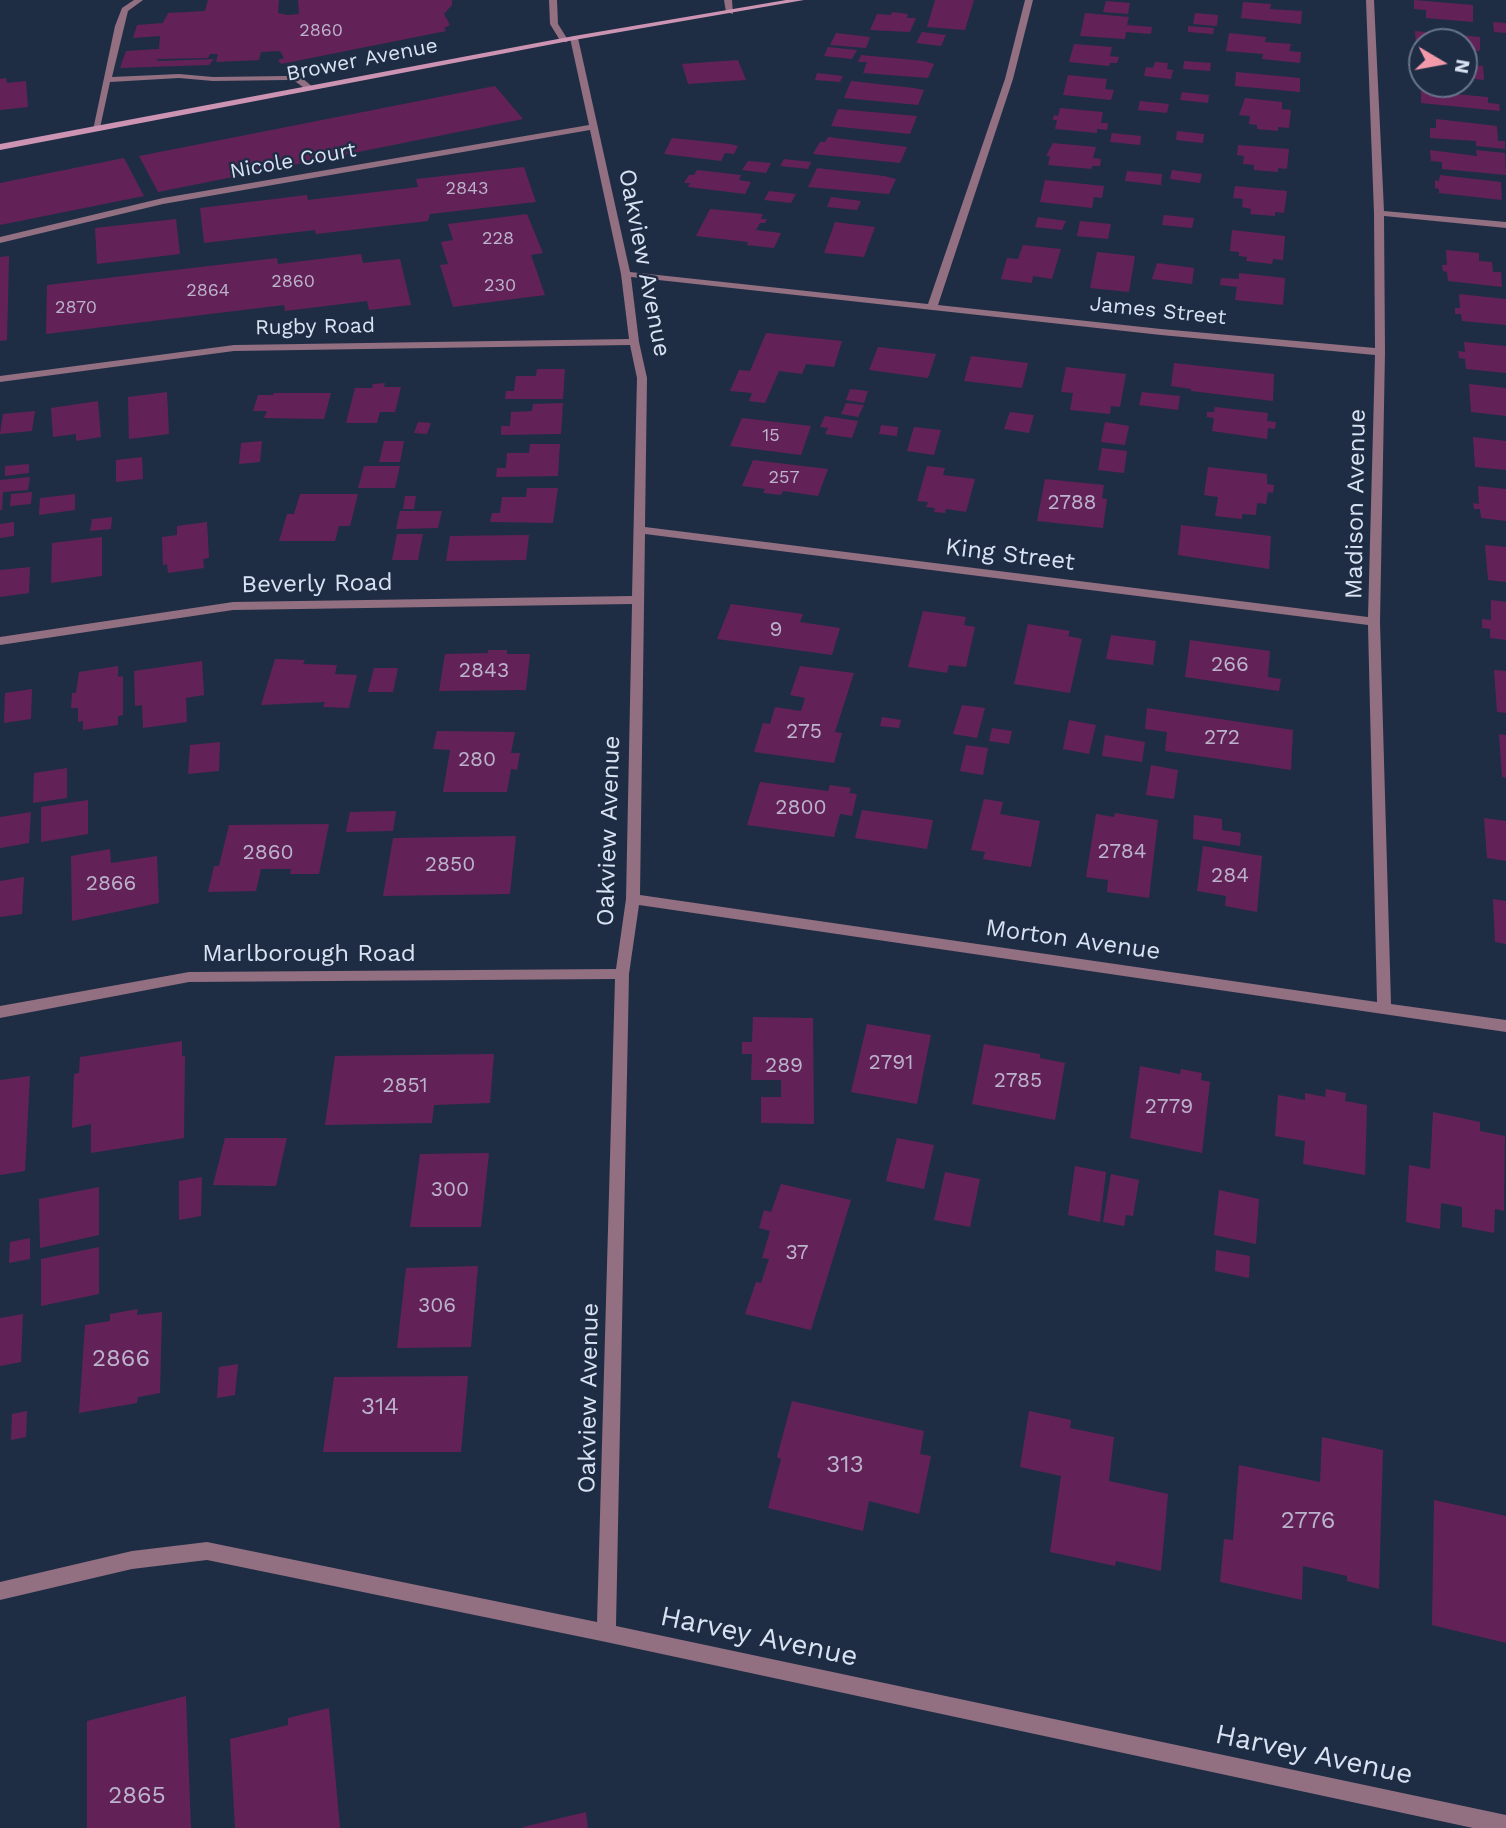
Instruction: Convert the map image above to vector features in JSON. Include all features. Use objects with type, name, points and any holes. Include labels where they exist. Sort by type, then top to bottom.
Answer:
[{"type":"main road","name":"Brower Avenue","points":[[730,12],[754,0]]},
{"type":"main road","name":"Brower Avenue","points":[[0,147],[569,39],[800,0]]},
{"type":"street","points":[[96,128],[125,10],[139,0]]},
{"type":"street","name":"Oakview Avenue","points":[[553,0],[554,24],[569,39],[594,127],[626,274],[634,342],[642,378],[633,899],[622,974],[606,1633]]},
{"type":"street","points":[[728,0],[730,12]]},
{"type":"street","points":[[932,307],[1009,79],[1029,0]]},
{"type":"street","name":"Madison Avenue","points":[[1370,0],[1379,213],[1380,352],[1374,622],[1384,1008]]},
{"type":"street","points":[[108,80],[179,76],[213,79],[287,78],[299,80],[310,88]]},
{"type":"street","name":"Nicole Court","points":[[0,240],[163,201],[594,127]]},
{"type":"street","points":[[1379,213],[1506,225]]},
{"type":"street","name":"James Street","points":[[626,274],[1380,352]]},
{"type":"street","name":"Rugby Road","points":[[0,379],[234,348],[634,342]]},
{"type":"street","name":"King Street","points":[[640,530],[1374,622]]},
{"type":"street","name":"Beverly Road","points":[[0,642],[233,606],[638,600]]},
{"type":"street","name":"Morton Avenue","points":[[633,899],[1506,1026]]},
{"type":"street","name":"Marlborough Road","points":[[0,1012],[189,978],[622,974]]},
{"type":"street","name":"Harvey Avenue","points":[[0,1591],[132,1560],[207,1551],[606,1633],[1506,1825]]},
{"type":"building","points":[[208,0],[279,0],[278,13],[288,15],[299,14],[298,0],[452,0],[452,5],[444,14],[450,25],[444,28],[446,31],[281,64],[278,60],[284,58],[280,51],[261,52],[259,60],[216,62],[218,54],[210,54],[208,58],[156,59],[214,59],[209,65],[120,68],[126,51],[159,49],[160,36],[133,38],[137,25],[163,23],[168,13],[205,11]]},
{"type":"building","points":[[935,0],[974,0],[965,30],[927,27]]},
{"type":"building","points":[[1414,0],[1473,5],[1473,22],[1426,18],[1426,10],[1414,9]]},
{"type":"building","points":[[1106,1],[1130,3],[1128,14],[1103,12]]},
{"type":"building","points":[[1243,2],[1271,4],[1270,9],[1302,11],[1301,24],[1241,18]]},
{"type":"building","points":[[892,12],[908,14],[907,18],[916,18],[910,32],[870,30],[877,14],[891,15]]},
{"type":"building","points":[[1085,13],[1129,17],[1127,25],[1152,27],[1151,34],[1126,32],[1125,39],[1080,36]]},
{"type":"building","points":[[1195,13],[1218,15],[1217,26],[1193,24]]},
{"type":"building","points":[[1493,22],[1506,23],[1506,33],[1494,32]]},
{"type":"building","points":[[1188,26],[1214,28],[1213,34],[1188,32]]},
{"type":"building","points":[[922,32],[946,35],[941,46],[916,43]]},
{"type":"building","points":[[836,33],[870,37],[866,48],[830,45]]},
{"type":"building","points":[[1229,33],[1266,37],[1265,42],[1291,44],[1289,51],[1301,52],[1300,63],[1262,59],[1263,54],[1226,51]]},
{"type":"building","points":[[1074,44],[1112,47],[1110,56],[1119,57],[1117,63],[1110,63],[1109,66],[1069,62]]},
{"type":"building","points":[[828,47],[857,50],[852,59],[824,56]]},
{"type":"building","points":[[861,55],[934,64],[928,78],[863,73],[867,62],[858,62]]},
{"type":"building","points":[[738,60],[746,80],[688,84],[682,64]]},
{"type":"building","points":[[1184,61],[1211,63],[1210,71],[1183,69]]},
{"type":"building","points":[[1155,62],[1168,63],[1167,69],[1173,70],[1171,79],[1144,76],[1146,67],[1153,68]]},
{"type":"building","points":[[1478,66],[1483,66],[1484,80],[1478,79]]},
{"type":"building","points":[[1236,72],[1300,78],[1300,92],[1235,86]]},
{"type":"building","points":[[817,73],[843,76],[840,82],[815,80]]},
{"type":"building","points":[[1068,75],[1107,79],[1105,89],[1114,90],[1111,100],[1063,95]]},
{"type":"building","points":[[6,78],[7,83],[26,81],[28,107],[0,110],[0,79]]},
{"type":"building","points":[[851,81],[924,90],[918,105],[844,98]]},
{"type":"building","points":[[495,86],[523,119],[158,192],[139,156]]},
{"type":"building","points":[[1182,92],[1209,95],[1208,103],[1180,100]]},
{"type":"building","points":[[1488,97],[1488,103],[1499,104],[1500,111],[1421,103],[1421,98]]},
{"type":"building","points":[[1245,98],[1282,102],[1282,109],[1291,110],[1289,128],[1278,127],[1278,131],[1257,129],[1257,125],[1249,124],[1250,116],[1239,115]]},
{"type":"building","points":[[1140,101],[1169,104],[1167,113],[1138,110]]},
{"type":"building","points":[[1060,108],[1103,112],[1101,123],[1108,123],[1107,130],[1097,129],[1097,133],[1055,129],[1057,120],[1053,120],[1054,115],[1058,116]]},
{"type":"building","points":[[838,109],[917,116],[910,134],[831,126]]},
{"type":"building","points":[[1436,119],[1497,126],[1498,141],[1505,141],[1505,149],[1476,146],[1476,141],[1430,138],[1430,128],[1436,128]]},
{"type":"building","points":[[1177,131],[1204,134],[1203,143],[1176,140]]},
{"type":"building","points":[[1112,133],[1141,136],[1140,145],[1110,142]]},
{"type":"building","points":[[828,137],[907,147],[900,163],[813,154],[820,142],[825,142]]},
{"type":"building","points":[[672,138],[738,146],[734,154],[725,153],[721,161],[664,154]]},
{"type":"building","points":[[1053,143],[1096,147],[1093,158],[1101,159],[1100,166],[1092,166],[1091,169],[1048,165],[1050,156],[1046,156]]},
{"type":"building","points":[[1238,145],[1289,149],[1287,169],[1278,168],[1278,172],[1254,170],[1254,165],[1243,164],[1244,156],[1237,155]]},
{"type":"building","points":[[1430,150],[1477,156],[1476,150],[1505,153],[1506,175],[1442,169],[1442,162],[1431,161]]},
{"type":"building","points":[[124,158],[144,196],[0,225],[0,183]]},
{"type":"building","points":[[784,159],[811,162],[808,169],[780,166]]},
{"type":"building","points":[[748,161],[771,163],[766,173],[742,170]]},
{"type":"building","points":[[524,167],[536,202],[430,214],[428,221],[204,243],[200,208],[307,195],[308,200],[418,187],[416,179]]},
{"type":"building","points":[[817,168],[896,179],[889,194],[808,187]]},
{"type":"building","points":[[697,170],[741,175],[739,180],[751,182],[745,194],[688,187],[690,183],[684,183],[689,175],[694,175]]},
{"type":"building","points":[[1172,170],[1202,174],[1200,183],[1170,179]]},
{"type":"building","points":[[1127,171],[1162,174],[1161,185],[1125,181]]},
{"type":"building","points":[[1440,175],[1501,182],[1502,200],[1439,193],[1439,189],[1435,188],[1435,180],[1439,181]]},
{"type":"building","points":[[1045,180],[1104,186],[1102,198],[1094,197],[1092,208],[1040,202]]},
{"type":"building","points":[[1235,186],[1287,191],[1284,213],[1275,212],[1275,216],[1250,214],[1251,209],[1242,207],[1243,199],[1233,198]]},
{"type":"building","points":[[769,191],[796,194],[791,203],[764,200]]},
{"type":"building","points":[[831,197],[861,201],[857,210],[827,207]]},
{"type":"building","points":[[710,209],[763,214],[761,219],[767,219],[765,223],[760,223],[756,230],[781,233],[774,248],[696,236]]},
{"type":"building","points":[[527,214],[543,253],[531,255],[545,295],[453,307],[440,265],[448,264],[441,242],[453,240],[448,224]]},
{"type":"building","points":[[1164,215],[1194,218],[1192,228],[1162,225]]},
{"type":"building","points":[[1038,217],[1066,221],[1062,230],[1035,227]]},
{"type":"building","points":[[176,219],[180,254],[97,264],[95,228]]},
{"type":"building","points":[[1080,221],[1111,224],[1108,239],[1077,236]]},
{"type":"building","points":[[835,222],[875,227],[864,257],[824,253]]},
{"type":"building","points":[[1232,230],[1285,236],[1283,260],[1273,259],[1272,264],[1246,261],[1247,257],[1239,256],[1239,252],[1230,251]]},
{"type":"building","points":[[1023,245],[1061,249],[1052,279],[1033,276],[1032,283],[1001,279],[1007,258],[1018,259]]},
{"type":"building","points":[[1446,250],[1479,253],[1479,261],[1492,262],[1493,272],[1501,272],[1502,287],[1448,281],[1447,272],[1443,271],[1442,265],[1447,265]]},
{"type":"building","points":[[1097,252],[1135,256],[1129,292],[1090,288]]},
{"type":"building","points":[[361,254],[363,263],[400,259],[411,305],[369,310],[367,301],[285,311],[284,305],[46,334],[47,285],[277,258],[278,264]]},
{"type":"building","points":[[9,256],[7,340],[0,341],[0,257]]},
{"type":"building","points":[[1157,263],[1194,268],[1192,284],[1152,279]]},
{"type":"building","points":[[1239,273],[1285,278],[1283,305],[1235,300],[1237,287],[1220,285],[1221,278],[1239,279]]},
{"type":"building","points":[[1459,294],[1506,299],[1506,325],[1462,321],[1461,314],[1455,314],[1455,308],[1460,308]]},
{"type":"building","points":[[766,333],[842,341],[834,367],[806,364],[802,374],[779,371],[765,403],[749,401],[752,393],[730,391],[739,370],[750,371]]},
{"type":"building","points":[[1464,342],[1506,346],[1506,373],[1466,369],[1465,359],[1459,358],[1458,351],[1465,352]]},
{"type":"building","points":[[878,347],[936,354],[928,378],[869,370]]},
{"type":"building","points":[[971,356],[1028,363],[1022,388],[964,381]]},
{"type":"building","points":[[1174,363],[1274,374],[1273,401],[1171,386]]},
{"type":"building","points":[[1066,367],[1126,374],[1120,407],[1111,406],[1110,414],[1070,410],[1073,393],[1061,392]]},
{"type":"building","points":[[537,369],[565,369],[563,399],[505,399],[506,391],[514,391],[516,376],[536,376]]},
{"type":"building","points":[[385,383],[384,387],[401,387],[395,412],[380,412],[377,423],[346,423],[355,388],[372,388],[373,384]]},
{"type":"building","points":[[1469,384],[1506,388],[1506,416],[1471,412]]},
{"type":"building","points":[[850,389],[868,391],[864,403],[846,400]]},
{"type":"building","points":[[167,392],[169,434],[129,439],[128,397]]},
{"type":"building","points":[[1142,392],[1180,396],[1178,410],[1139,405]]},
{"type":"building","points":[[331,393],[324,419],[264,418],[267,411],[253,411],[258,395]]},
{"type":"building","points":[[98,401],[101,437],[76,441],[76,434],[53,437],[51,408]]},
{"type":"building","points":[[563,403],[561,434],[501,435],[501,426],[510,426],[511,412],[532,411],[533,404]]},
{"type":"building","points":[[846,403],[864,405],[858,417],[841,414]]},
{"type":"building","points":[[1215,407],[1268,413],[1267,421],[1276,422],[1275,429],[1268,428],[1267,439],[1212,431],[1214,418],[1207,417],[1207,412],[1214,412]]},
{"type":"building","points":[[35,411],[32,431],[0,434],[3,414]]},
{"type":"building","points":[[1010,412],[1034,415],[1029,433],[1004,429]]},
{"type":"building","points":[[825,416],[858,421],[852,438],[825,434],[828,428],[820,427]]},
{"type":"building","points":[[742,418],[811,426],[801,455],[730,446]]},
{"type":"building","points":[[418,422],[431,423],[427,434],[414,433]]},
{"type":"building","points":[[1105,422],[1129,426],[1125,445],[1101,442]]},
{"type":"building","points":[[881,425],[898,427],[897,436],[879,434]]},
{"type":"building","points":[[914,427],[941,430],[934,455],[907,451]]},
{"type":"building","points":[[1473,437],[1506,441],[1506,470],[1475,467]]},
{"type":"building","points":[[262,441],[260,462],[239,464],[241,443]]},
{"type":"building","points":[[384,441],[404,441],[400,462],[379,462]]},
{"type":"building","points":[[530,444],[560,444],[558,476],[496,477],[497,468],[506,468],[507,453],[529,453]]},
{"type":"building","points":[[1102,448],[1127,451],[1124,473],[1098,470]]},
{"type":"building","points":[[142,457],[143,479],[116,482],[116,460]]},
{"type":"building","points":[[753,460],[828,469],[818,496],[783,491],[781,495],[763,493],[765,489],[742,486]]},
{"type":"building","points":[[29,464],[29,473],[5,476],[5,466]]},
{"type":"building","points":[[364,466],[400,466],[395,488],[358,488]]},
{"type":"building","points":[[927,466],[945,468],[943,475],[975,479],[966,512],[946,509],[945,513],[934,512],[935,508],[926,507],[928,502],[917,501]]},
{"type":"building","points":[[1208,467],[1267,474],[1267,484],[1274,485],[1273,493],[1268,492],[1266,504],[1257,503],[1256,515],[1242,514],[1242,519],[1215,516],[1218,497],[1204,495]]},
{"type":"building","points":[[30,477],[28,490],[3,492],[0,510],[0,480]]},
{"type":"building","points":[[1045,479],[1104,485],[1102,498],[1107,499],[1103,528],[1037,521]]},
{"type":"building","points":[[1478,486],[1506,489],[1506,521],[1481,518],[1480,509],[1474,509],[1473,503],[1479,504]]},
{"type":"building","points":[[527,488],[558,488],[553,523],[490,522],[492,513],[500,513],[502,497],[526,497]]},
{"type":"building","points":[[32,492],[31,504],[10,506],[11,494]]},
{"type":"building","points":[[75,494],[75,510],[39,515],[40,498]]},
{"type":"building","points":[[300,494],[358,494],[350,526],[339,526],[335,541],[279,541],[287,514],[294,514]]},
{"type":"building","points":[[405,496],[416,496],[414,509],[403,509]]},
{"type":"building","points":[[400,511],[442,511],[438,528],[396,529]]},
{"type":"building","points":[[112,517],[111,529],[90,531],[92,519]]},
{"type":"building","points":[[14,522],[14,536],[0,538],[0,524]]},
{"type":"building","points":[[207,522],[209,558],[203,559],[204,568],[168,573],[167,564],[163,565],[162,537],[177,535],[177,526]]},
{"type":"building","points":[[1181,525],[1271,536],[1269,569],[1178,555]]},
{"type":"building","points":[[397,534],[423,534],[418,560],[392,560]]},
{"type":"building","points":[[529,535],[526,560],[446,561],[450,536]]},
{"type":"building","points":[[102,537],[102,576],[51,583],[52,543]]},
{"type":"building","points":[[1485,545],[1506,547],[1506,582],[1488,580]]},
{"type":"building","points":[[30,567],[29,593],[0,597],[0,570]]},
{"type":"building","points":[[1491,600],[1506,602],[1506,640],[1490,638],[1490,629],[1482,628],[1482,619],[1491,620]]},
{"type":"building","points":[[731,604],[803,614],[800,622],[840,628],[832,655],[717,639]]},
{"type":"building","points":[[923,611],[966,617],[964,625],[975,627],[966,667],[949,665],[947,673],[908,667]]},
{"type":"building","points":[[1028,624],[1070,631],[1068,636],[1082,639],[1070,693],[1014,684]]},
{"type":"building","points":[[1111,635],[1156,641],[1153,665],[1106,659]]},
{"type":"building","points":[[1190,640],[1270,651],[1268,677],[1281,679],[1279,691],[1185,677]]},
{"type":"building","points":[[488,650],[507,650],[507,654],[530,654],[526,690],[439,691],[445,654],[488,653]]},
{"type":"building","points":[[275,659],[305,660],[303,664],[337,665],[335,674],[357,675],[349,708],[323,707],[325,702],[261,705]]},
{"type":"building","points":[[202,661],[204,695],[186,698],[187,722],[143,728],[142,705],[135,706],[134,671]]},
{"type":"building","points":[[118,666],[118,677],[123,676],[123,715],[118,716],[118,725],[83,730],[83,721],[78,722],[78,708],[71,708],[72,693],[76,693],[79,672]]},
{"type":"building","points":[[800,666],[854,673],[835,732],[842,733],[834,763],[754,752],[763,723],[770,724],[775,707],[801,711],[805,698],[790,695]]},
{"type":"building","points":[[374,668],[398,668],[393,692],[368,692]]},
{"type":"building","points":[[1494,670],[1506,671],[1506,713],[1497,712]]},
{"type":"building","points":[[32,689],[31,719],[4,723],[5,693]]},
{"type":"building","points":[[962,705],[985,708],[977,738],[953,734]]},
{"type":"building","points":[[1147,708],[1293,730],[1291,770],[1165,751],[1167,732],[1145,729]]},
{"type":"building","points":[[882,717],[901,720],[899,728],[880,726]]},
{"type":"building","points":[[1069,720],[1096,725],[1089,754],[1063,749]]},
{"type":"building","points":[[992,728],[1012,731],[1009,744],[989,741]]},
{"type":"building","points":[[437,731],[515,732],[511,753],[520,753],[517,770],[511,769],[507,792],[443,792],[450,750],[433,749]]},
{"type":"building","points":[[1499,734],[1506,735],[1506,778],[1502,777]]},
{"type":"building","points":[[1105,735],[1145,742],[1142,762],[1102,756]]},
{"type":"building","points":[[220,742],[219,771],[188,774],[190,745]]},
{"type":"building","points":[[966,745],[988,748],[983,775],[960,771]]},
{"type":"building","points":[[1151,765],[1178,770],[1174,799],[1146,795]]},
{"type":"building","points":[[67,768],[67,798],[33,803],[34,773]]},
{"type":"building","points":[[760,782],[828,791],[830,785],[851,788],[849,793],[857,794],[852,816],[840,814],[834,837],[747,825]]},
{"type":"building","points":[[984,799],[1003,802],[1000,814],[1040,821],[1031,867],[983,859],[985,852],[971,850]]},
{"type":"building","points":[[88,800],[88,834],[41,842],[41,807]]},
{"type":"building","points":[[862,810],[933,820],[927,849],[855,838]]},
{"type":"building","points":[[396,811],[393,831],[346,832],[350,812]]},
{"type":"building","points":[[31,812],[29,843],[0,848],[0,817]]},
{"type":"building","points":[[1115,813],[1158,820],[1149,898],[1107,892],[1108,880],[1086,877],[1096,814],[1114,817]]},
{"type":"building","points":[[1194,815],[1222,819],[1222,830],[1241,833],[1240,846],[1193,839]]},
{"type":"building","points":[[1484,818],[1506,821],[1506,861],[1487,858]]},
{"type":"building","points":[[329,824],[319,874],[290,874],[291,869],[261,869],[256,891],[208,892],[214,866],[219,866],[229,825]]},
{"type":"building","points":[[516,836],[510,894],[383,896],[393,838]]},
{"type":"building","points":[[1203,846],[1262,856],[1257,912],[1225,906],[1226,896],[1197,891]]},
{"type":"building","points":[[110,849],[111,863],[157,856],[159,903],[72,921],[71,856]]},
{"type":"building","points":[[24,877],[22,914],[0,917],[0,881]]},
{"type":"building","points":[[1493,899],[1506,901],[1506,944],[1495,942]]},
{"type":"building","points":[[753,1017],[813,1018],[814,1124],[761,1123],[761,1097],[781,1097],[781,1080],[751,1080],[752,1054],[742,1054],[742,1042],[752,1042]]},
{"type":"building","points":[[867,1024],[931,1035],[917,1104],[851,1092]]},
{"type":"building","points":[[182,1041],[182,1056],[185,1056],[184,1138],[91,1153],[91,1124],[72,1128],[74,1074],[79,1073],[80,1057]]},
{"type":"building","points":[[984,1044],[1040,1054],[1040,1058],[1065,1063],[1055,1120],[972,1104]]},
{"type":"building","points":[[494,1054],[490,1103],[434,1105],[432,1123],[325,1125],[335,1056]]},
{"type":"building","points":[[1140,1066],[1180,1074],[1181,1069],[1202,1073],[1201,1080],[1210,1082],[1202,1153],[1130,1138]]},
{"type":"building","points":[[30,1076],[25,1171],[0,1175],[0,1080]]},
{"type":"building","points":[[1326,1089],[1346,1093],[1345,1101],[1367,1105],[1365,1175],[1303,1164],[1305,1141],[1275,1136],[1278,1095],[1305,1100],[1305,1093],[1325,1097]]},
{"type":"building","points":[[1433,1112],[1480,1122],[1480,1131],[1505,1136],[1504,1211],[1495,1209],[1494,1233],[1462,1227],[1462,1207],[1441,1203],[1440,1229],[1406,1222],[1409,1165],[1430,1169]]},
{"type":"building","points":[[225,1138],[287,1138],[276,1186],[213,1185]]},
{"type":"building","points":[[897,1138],[934,1145],[924,1189],[886,1181]]},
{"type":"building","points":[[489,1153],[481,1227],[410,1227],[420,1154]]},
{"type":"building","points":[[1075,1166],[1106,1172],[1100,1222],[1068,1215]]},
{"type":"building","points":[[945,1172],[980,1179],[970,1227],[934,1220]]},
{"type":"building","points":[[1111,1174],[1139,1180],[1133,1216],[1126,1215],[1124,1226],[1103,1222]]},
{"type":"building","points":[[202,1177],[201,1216],[179,1220],[179,1181]]},
{"type":"building","points":[[781,1184],[851,1200],[811,1330],[745,1314],[756,1282],[761,1283],[769,1259],[762,1258],[770,1231],[759,1228],[764,1210],[771,1212]]},
{"type":"building","points":[[99,1187],[99,1235],[40,1248],[39,1199]]},
{"type":"building","points":[[1219,1190],[1259,1199],[1256,1244],[1214,1235]]},
{"type":"building","points":[[30,1238],[30,1259],[9,1263],[10,1242]]},
{"type":"building","points":[[99,1247],[99,1294],[41,1306],[41,1259]]},
{"type":"building","points":[[1216,1250],[1250,1256],[1249,1278],[1215,1271]]},
{"type":"building","points":[[478,1266],[471,1347],[397,1348],[406,1268]]},
{"type":"building","points":[[138,1309],[137,1315],[162,1312],[160,1393],[138,1397],[137,1403],[79,1413],[85,1325],[110,1321],[110,1314]]},
{"type":"building","points":[[23,1314],[21,1362],[0,1366],[0,1318]]},
{"type":"building","points":[[238,1364],[235,1395],[217,1398],[219,1367]]},
{"type":"building","points":[[468,1376],[461,1452],[323,1452],[334,1377]]},
{"type":"building","points":[[792,1401],[924,1431],[920,1454],[931,1456],[919,1514],[869,1501],[863,1531],[768,1508],[781,1459],[777,1457]]},
{"type":"building","points":[[27,1411],[26,1437],[11,1440],[12,1414]]},
{"type":"building","points":[[1029,1411],[1071,1420],[1070,1428],[1114,1437],[1109,1481],[1168,1494],[1161,1571],[1116,1561],[1115,1566],[1050,1552],[1061,1476],[1020,1467]]},
{"type":"building","points":[[1322,1437],[1383,1450],[1379,1589],[1347,1581],[1347,1576],[1303,1566],[1302,1600],[1220,1582],[1224,1539],[1233,1540],[1239,1465],[1320,1482]]},
{"type":"building","points":[[1434,1500],[1506,1516],[1506,1643],[1432,1625]]},
{"type":"building","points":[[186,1696],[191,1828],[87,1828],[87,1721]]},
{"type":"building","points":[[329,1708],[340,1828],[235,1828],[230,1739],[288,1725],[288,1718]]},
{"type":"building","points":[[586,1812],[588,1828],[523,1828],[523,1827]]}]
